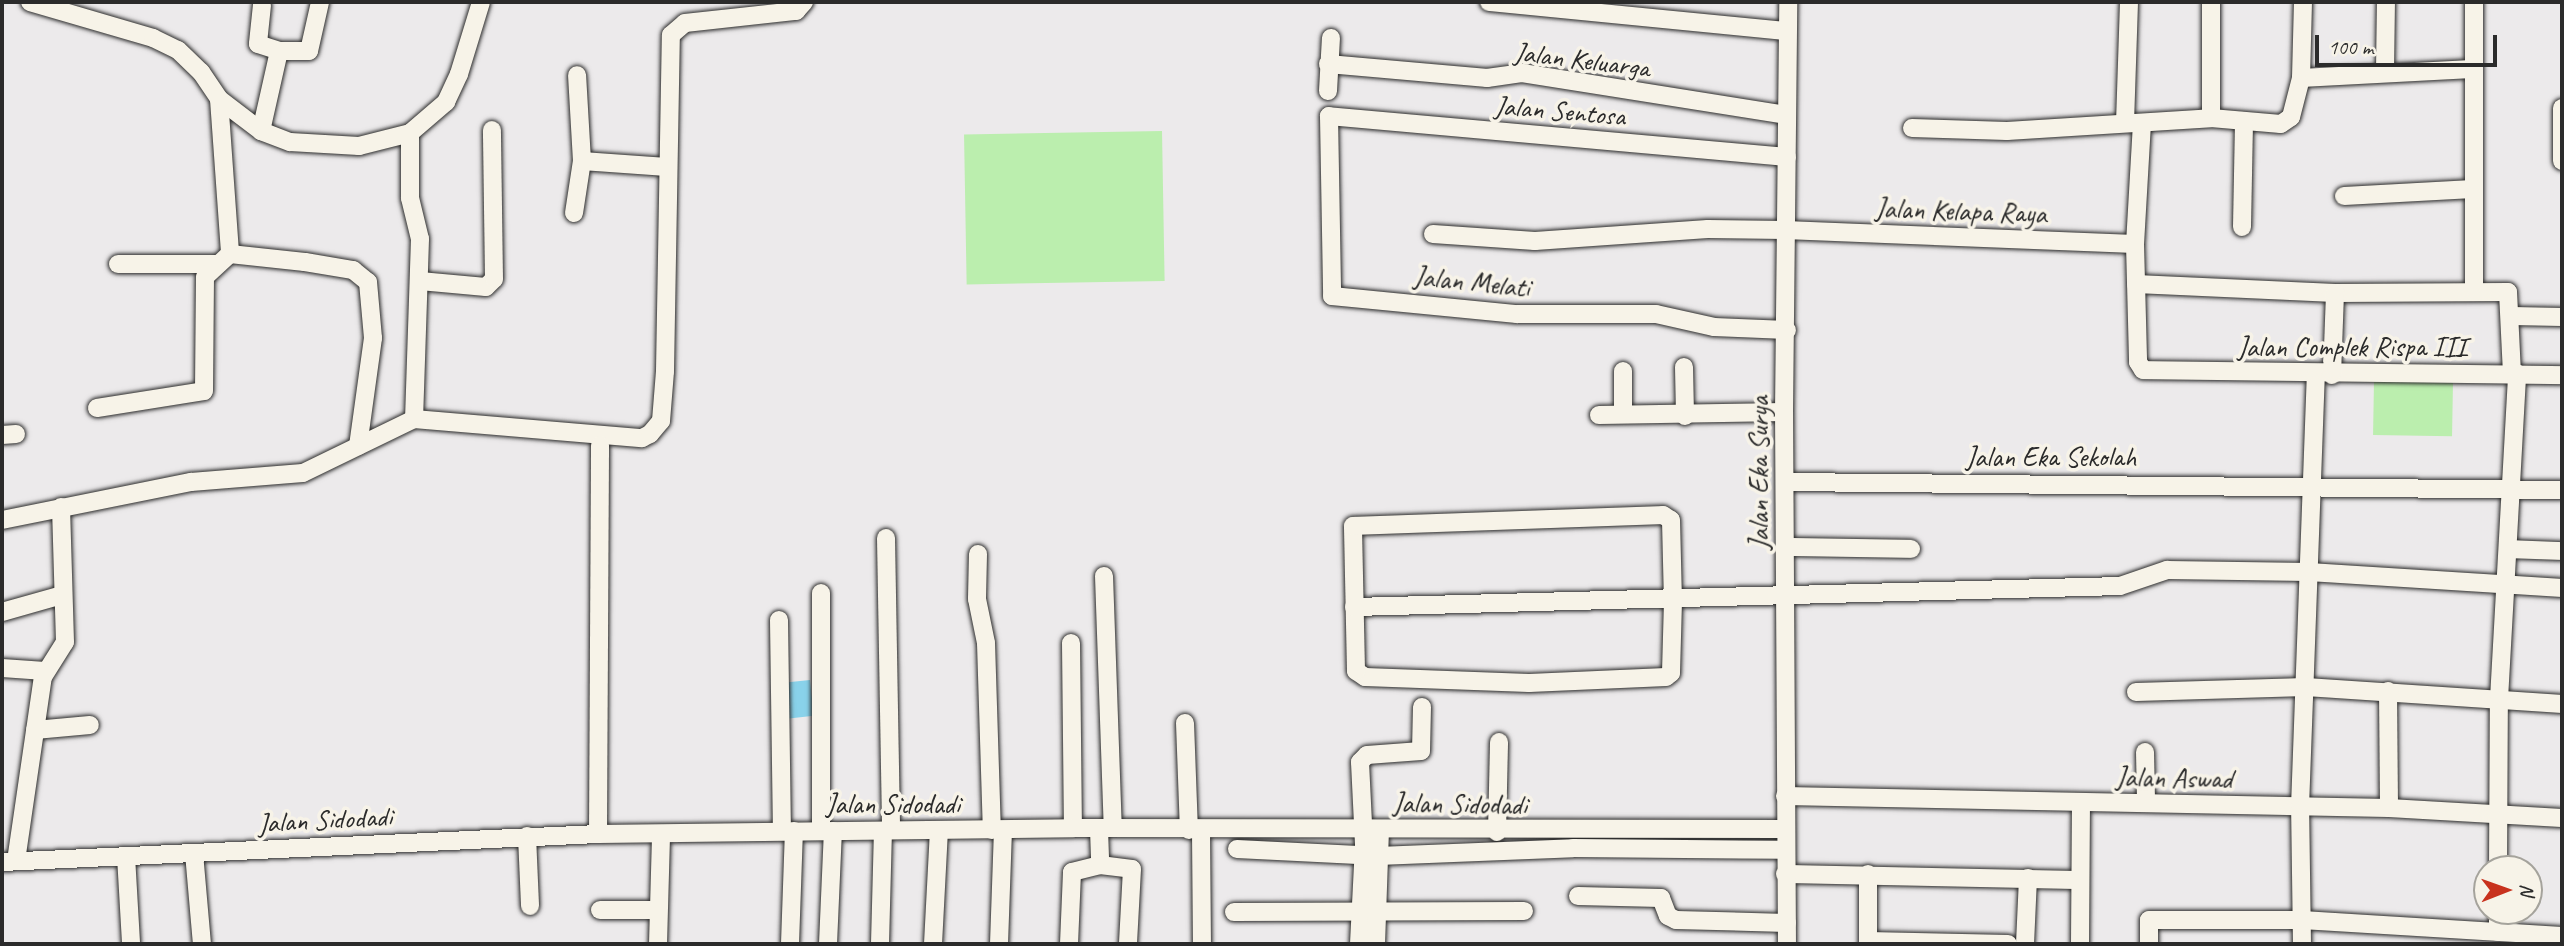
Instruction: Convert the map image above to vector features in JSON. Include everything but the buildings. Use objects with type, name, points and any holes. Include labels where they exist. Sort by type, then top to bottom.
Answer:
[{"type":"street","points":[[30,2],[153,37],[178,50],[201,72],[219,99],[261,131],[290,142],[325,146],[359,146],[410,133],[446,102],[459,74],[481,2]]},
{"type":"street","points":[[262,5],[258,44],[279,51],[309,51],[320,2]]},
{"type":"street","points":[[2,520],[191,482],[303,473],[414,419],[642,438],[654,431],[661,421],[665,371],[667,167],[675,28],[685,23],[796,11],[804,2]]},
{"type":"street","points":[[1489,2],[1787,30]]},
{"type":"street","name":"Jalan Eka Surya","points":[[1787,944],[1784,850],[1787,597],[1784,412],[1787,330],[1785,230],[1788,2]]},
{"type":"street","points":[[2129,2],[2136,285],[2335,293],[2474,290],[2508,292],[2512,316],[2514,373],[2513,488],[2504,584],[2499,699],[2498,855]]},
{"type":"street","points":[[2211,2],[2211,118]]},
{"type":"street","points":[[1912,128],[2007,131],[2211,118],[2287,121],[2301,78],[2303,2]]},
{"type":"street","points":[[2385,71],[2386,2]]},
{"type":"street","points":[[2474,2],[2474,290]]},
{"type":"street","points":[[1328,91],[1331,38]]},
{"type":"street","points":[[261,131],[279,51]]},
{"type":"street","name":"Jalan Keluarga","points":[[1328,64],[1486,78],[1522,73],[1786,115]]},
{"type":"street","points":[[2301,78],[2385,71],[2472,69]]},
{"type":"street","points":[[574,213],[582,161],[577,75]]},
{"type":"street","points":[[97,408],[204,391],[205,277],[223,259],[219,99]]},
{"type":"street","points":[[2561,161],[2562,108]]},
{"type":"street","name":"Jalan Sentosa","points":[[1329,116],[1787,157]]},
{"type":"street","name":"Jalan Melati","points":[[1329,116],[1332,296],[1517,314],[1656,314],[1714,327],[1787,330]]},
{"type":"street","points":[[2242,228],[2245,121]]},
{"type":"street","points":[[420,281],[486,287],[494,279],[492,130]]},
{"type":"street","points":[[410,133],[410,198],[420,239],[414,419]]},
{"type":"street","points":[[582,161],[667,167]]},
{"type":"street","points":[[2344,196],[2473,190]]},
{"type":"street","name":"Jalan Kelapa Raya","points":[[1433,234],[1535,242],[1708,229],[1785,230],[2135,244]]},
{"type":"street","points":[[118,264],[223,259],[353,270],[366,277],[373,338],[358,446]]},
{"type":"street","name":"Jalan Complek Rispa III","points":[[2136,285],[2138,362],[2143,370],[2324,375],[2562,375]]},
{"type":"street","points":[[2302,944],[2300,807],[2309,572],[2324,375],[2335,293]]},
{"type":"street","points":[[2512,316],[2562,317]]},
{"type":"street","points":[[1685,368],[1685,416]]},
{"type":"street","points":[[1623,370],[1623,414]]},
{"type":"street","points":[[1599,415],[1685,416],[1784,412]]},
{"type":"street","points":[[598,834],[600,445]]},
{"type":"street","name":"Jalan Eka Sekolah","points":[[1786,482],[2314,485],[2562,490]]},
{"type":"street","points":[[9,861],[44,671],[64,649],[61,507]]},
{"type":"street","points":[[1663,515],[1671,520],[1673,601],[1671,673],[1666,677],[1529,683],[1359,675],[1354,607],[1353,526],[1663,515]]},
{"type":"street","points":[[880,944],[887,830],[886,538]]},
{"type":"street","points":[[1786,547],[1911,549]]},
{"type":"street","points":[[2509,549],[2562,551]]},
{"type":"street","points":[[978,554],[977,599],[986,643],[998,830],[999,944]]},
{"type":"street","points":[[1354,607],[1673,601],[2120,586],[2166,570],[2309,572],[2562,588]]},
{"type":"street","points":[[1100,865],[1106,829],[1104,576]]},
{"type":"street","points":[[821,593],[828,944]]},
{"type":"street","points":[[2,611],[62,595]]},
{"type":"street","points":[[779,620],[790,944]]},
{"type":"street","points":[[1071,643],[1073,828]]},
{"type":"street","points":[[2,668],[44,671]]},
{"type":"street","points":[[2136,691],[2306,687],[2562,704]]},
{"type":"street","points":[[2388,691],[2389,808]]},
{"type":"street","points":[[1359,944],[1368,910],[1371,855],[1371,829],[1362,757],[1421,751],[1422,707]]},
{"type":"street","points":[[1185,723],[1202,944]]},
{"type":"street","points":[[35,730],[90,725]]},
{"type":"street","points":[[1497,832],[1499,742]]},
{"type":"street","points":[[2144,752],[2146,802]]},
{"type":"street","name":"Jalan Aswad","points":[[1785,796],[2081,804],[2146,802],[2389,808],[2562,818]]},
{"type":"street","points":[[2080,944],[2081,804]]},
{"type":"street","name":"Jalan Sidodadi","points":[[9,861],[598,834],[1073,828],[1497,832],[1785,829]]},
{"type":"street","points":[[933,944],[939,830]]},
{"type":"street","points":[[658,944],[661,835]]},
{"type":"street","points":[[527,836],[530,905]]},
{"type":"street","points":[[1237,849],[1371,855],[1573,848],[1784,850]]},
{"type":"street","points":[[194,853],[202,944]]},
{"type":"street","points":[[126,856],[131,944]]},
{"type":"street","points":[[1069,944],[1072,872],[1100,865],[1132,869],[1128,944]]},
{"type":"street","points":[[1785,874],[2079,880]]},
{"type":"street","points":[[1868,874],[1868,943],[2008,944]]},
{"type":"street","points":[[2025,944],[2028,878]]},
{"type":"street","points":[[1578,896],[1661,898],[1668,916],[1675,920],[1787,923]]},
{"type":"street","points":[[600,910],[658,910]]},
{"type":"street","points":[[1368,910],[1376,944]]},
{"type":"street","points":[[1234,912],[1524,911]]},
{"type":"street","points":[[2149,944],[2149,920],[2302,920],[2503,936],[2562,936]]},
{"type":"green space","points":[[1162,131],[1165,281],[967,284],[964,134]]},
{"type":"green space","points":[[2374,381],[2453,382],[2452,436],[2373,435]]},
{"type":"water","points":[[810,680],[814,716],[787,719],[783,683]]}]
